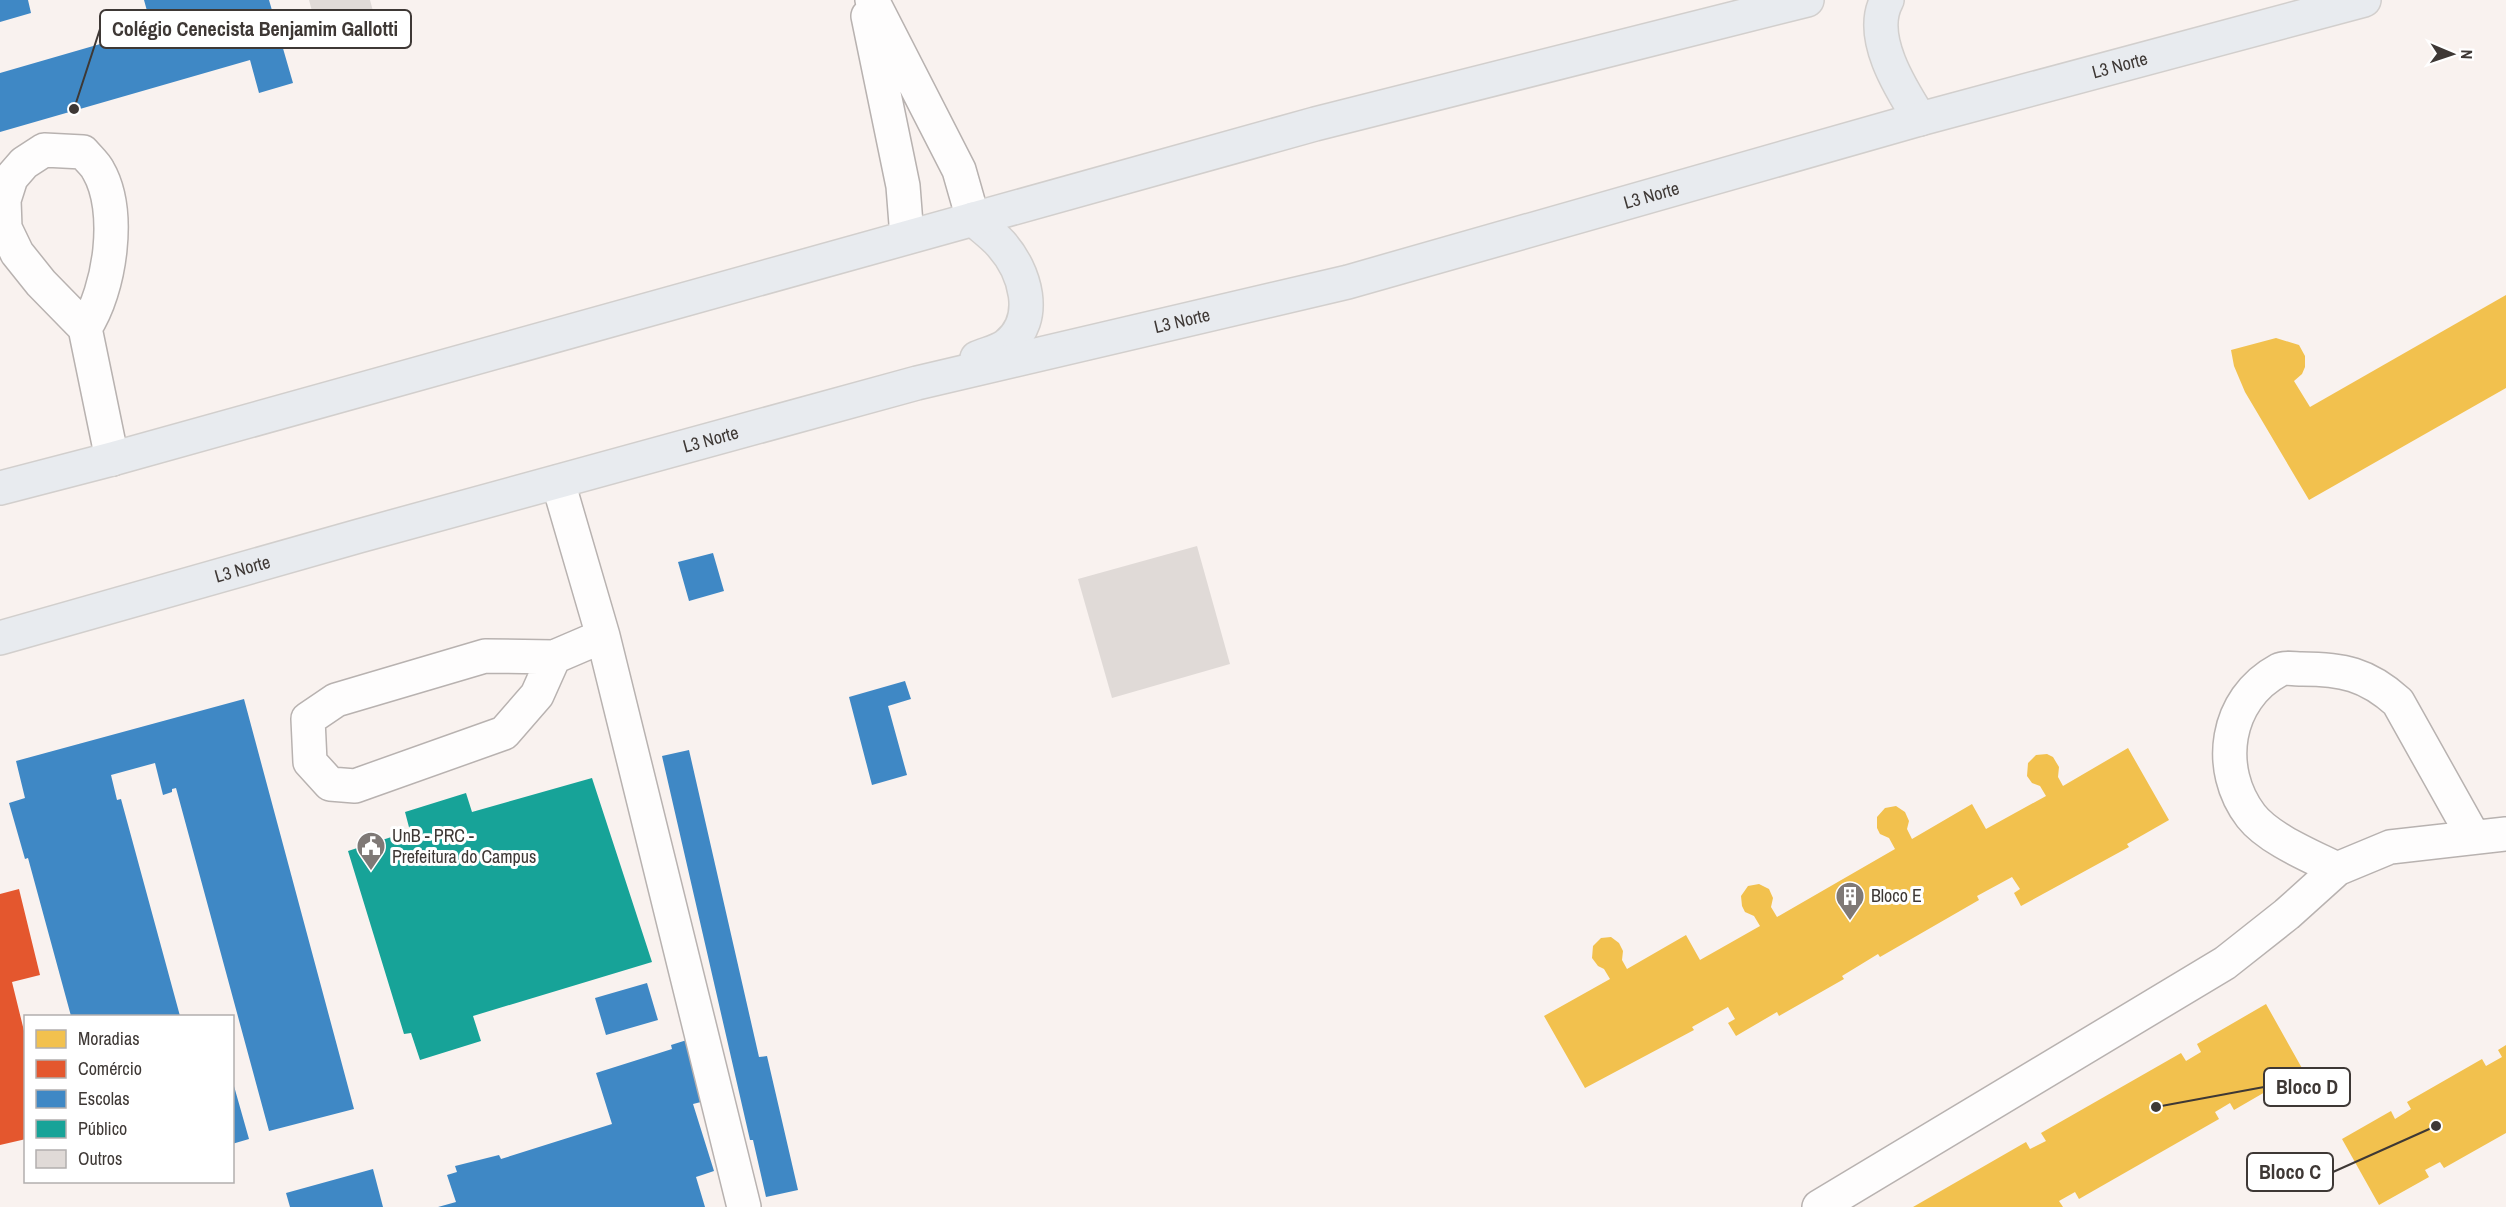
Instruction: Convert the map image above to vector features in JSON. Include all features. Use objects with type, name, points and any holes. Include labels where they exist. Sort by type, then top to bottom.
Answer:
[{"type":"main road","points":[[0,488],[1315,124],[1807,0]]},
{"type":"main road","points":[[1887,0],[1882,28],[1885,50],[1896,80],[1920,119]]},
{"type":"main road","name":"L3 Norte","points":[[0,638],[917,383],[1348,282],[1920,119],[2364,0]]},
{"type":"main road","points":[[917,383],[1006,346],[1021,330],[1026,314],[1027,296],[1022,277],[1002,245],[973,219]]},
{"type":"lane","points":[[864,0],[903,186],[907,237]]},
{"type":"lane","points":[[872,0],[959,170],[973,219]]},
{"type":"lane","points":[[85,328],[96,311],[104,284],[109,249],[110,215],[105,187],[98,169],[83,152],[44,150],[24,163],[11,178],[2,201],[5,228],[17,253],[41,283],[85,328],[111,459]]},
{"type":"lane","points":[[558,482],[603,636],[744,1207]]},
{"type":"lane","points":[[554,657],[537,695],[504,733],[355,786],[330,784],[310,762],[308,719],[336,700],[485,656],[554,657],[603,636]]},
{"type":"lane","points":[[2337,869],[2284,842],[2252,818],[2236,790],[2229,760],[2235,717],[2248,696],[2281,669],[2321,669],[2359,675],[2383,688],[2398,702],[2473,836]]},
{"type":"lane","points":[[1819,1207],[2225,963],[2287,914],[2337,869],[2390,848],[2473,836],[2506,834]]},
{"type":"building: Moradias","points":[[2506,295],[2506,388],[2309,500],[2245,392],[2234,366],[2231,350],[2276,338],[2299,345],[2305,356],[2305,367],[2302,374],[2294,381],[2310,407]]},
{"type":"building: Moradias","name":"Bloco E","points":[[2128,748],[2169,820],[2127,844],[2129,847],[2021,906],[2014,893],[2020,889],[2012,877],[1977,896],[1979,900],[1880,957],[1878,954],[1842,976],[1844,979],[1779,1016],[1777,1012],[1736,1036],[1728,1023],[1735,1019],[1728,1007],[1692,1027],[1694,1030],[1585,1088],[1544,1016],[1610,979],[1604,969],[1598,966],[1592,958],[1593,946],[1601,938],[1611,937],[1619,943],[1623,951],[1622,960],[1627,969],[1686,935],[1700,960],[1760,926],[1754,916],[1745,912],[1742,906],[1741,896],[1748,886],[1759,884],[1769,889],[1773,898],[1771,907],[1777,917],[1895,849],[1889,838],[1880,834],[1877,828],[1877,817],[1885,808],[1896,806],[1905,812],[1909,821],[1907,829],[1912,839],[1972,804],[1986,829],[2046,796],[2040,786],[2032,783],[2027,776],[2028,763],[2036,755],[2047,754],[2053,757],[2059,767],[2058,777],[2063,786]]},
{"type":"building: Moradias","points":[[2266,1004],[2303,1070],[2234,1110],[2230,1103],[2215,1112],[2219,1119],[2079,1199],[2075,1192],[2059,1201],[2063,1207],[1913,1207],[2026,1142],[2030,1149],[2046,1141],[2041,1133],[2181,1053],[2186,1061],[2201,1052],[2197,1044]]},
{"type":"building: Moradias","points":[[2506,1045],[2506,1133],[2444,1168],[2440,1162],[2425,1170],[2429,1177],[2379,1205],[2342,1139],[2391,1111],[2395,1119],[2411,1109],[2407,1102],[2482,1059],[2486,1066],[2502,1057],[2498,1050]]},
{"type":"building: Comércio","points":[[19,889],[40,975],[12,982],[24,1031],[24,1139],[0,1145],[0,894]]},
{"type":"building: Escolas","points":[[0,0],[28,0],[31,13],[0,22]]},
{"type":"building: Escolas","points":[[144,0],[269,0],[293,83],[259,93],[250,60],[0,132],[0,73],[152,29]]},
{"type":"building: Escolas","points":[[713,553],[724,591],[689,601],[678,562]]},
{"type":"building: Escolas","points":[[905,681],[911,699],[888,706],[907,775],[872,785],[849,697]]},
{"type":"building: Escolas","points":[[244,699],[354,1109],[269,1131],[176,788],[163,795],[155,763],[111,775],[117,800],[121,799],[180,1015],[71,1015],[28,858],[25,859],[9,803],[25,798],[16,761]]},
{"type":"building: Escolas","points":[[689,750],[759,1057],[767,1056],[798,1190],[766,1197],[753,1140],[750,1140],[662,756]]},
{"type":"building: Escolas","points":[[647,983],[658,1020],[606,1035],[595,998]]},
{"type":"building: Escolas","points":[[690,1039],[709,1100],[693,1104],[714,1171],[696,1177],[705,1207],[438,1207],[456,1202],[447,1175],[457,1172],[455,1166],[499,1155],[501,1159],[612,1124],[596,1073],[672,1049],[671,1045]]},
{"type":"building: Escolas","points":[[234,1086],[249,1139],[234,1143]]},
{"type":"building: Escolas","points":[[373,1169],[383,1207],[290,1207],[286,1193]]},
{"type":"building: Público","points":[[592,778],[652,962],[473,1016],[481,1041],[420,1060],[411,1033],[404,1034],[348,851],[410,831],[405,812],[466,793],[472,812]]},
{"type":"building: Outros","points":[[309,0],[370,0],[376,22],[319,37]]},
{"type":"building: Outros","points":[[1197,546],[1230,664],[1112,698],[1078,579]]},
{"type":"place","name":"Colégio Cenecista Benjamim Gallotti","points":[[74,109]]},
{"type":"place","name":"UnB - PRC - Prefeitura do Campus","points":[[371,872]]},
{"type":"place","name":"Bloco E","points":[[1850,922]]},
{"type":"place","name":"Bloco D","points":[[2156,1107]]},
{"type":"place","name":"Bloco C","points":[[2436,1126]]}]
